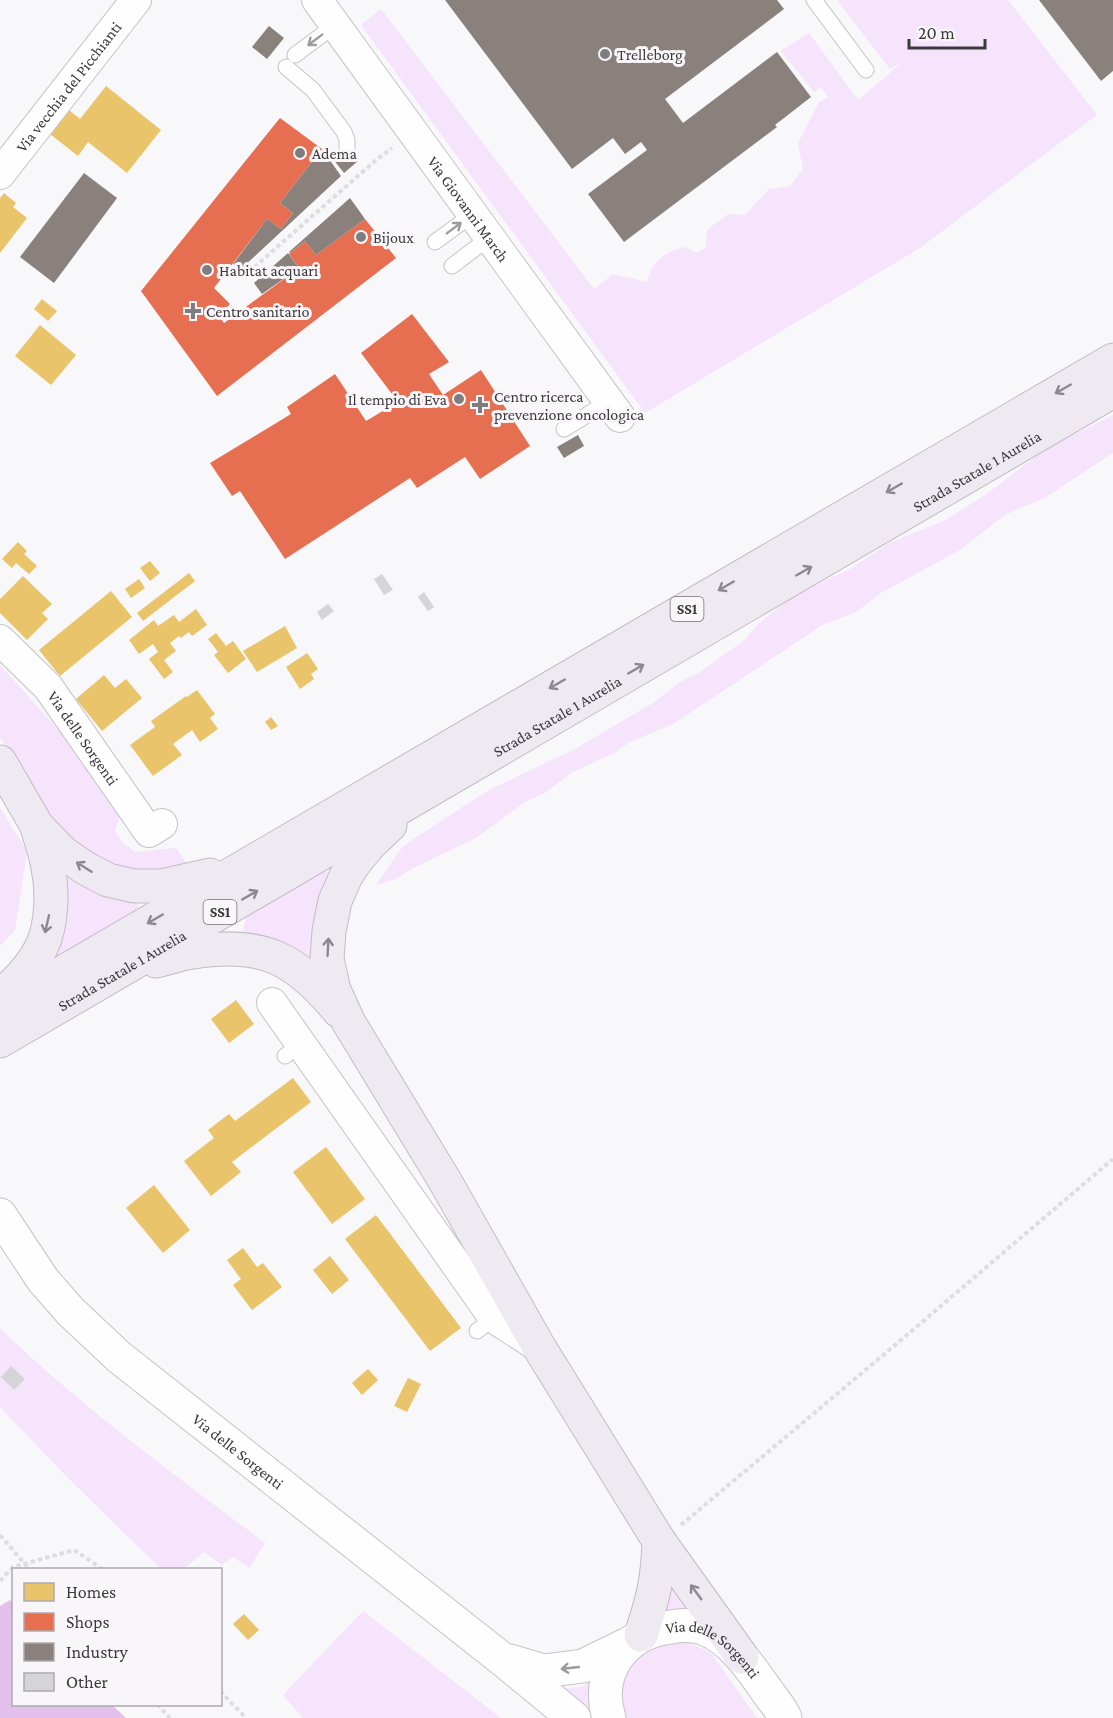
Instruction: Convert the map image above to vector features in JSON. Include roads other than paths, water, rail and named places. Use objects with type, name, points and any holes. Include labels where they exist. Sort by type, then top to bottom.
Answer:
[{"type":"highway","name":"Strada Statale 1 Aurelia","points":[[0,1009],[1113,360]]},
{"type":"highway","name":"Strada Statale 1 Aurelia","points":[[0,1041],[1113,391]]},
{"type":"highway","points":[[0,762],[37,826],[62,852],[84,868],[108,880],[134,886],[161,886],[202,877],[260,858]]},
{"type":"highway","points":[[440,783],[371,843],[346,876],[335,901],[330,924],[327,959],[334,990],[349,1023],[445,1181],[539,1347],[659,1541],[742,1657]]},
{"type":"highway","points":[[0,996],[26,970],[42,946],[50,917],[51,891],[48,868],[37,826]]},
{"type":"highway","points":[[128,967],[190,952],[231,948],[265,953],[280,958],[309,979],[349,1023]]},
{"type":"highway","points":[[633,1641],[653,1599],[657,1579],[659,1541]]},
{"type":"main road","name":"Via delle Sorgenti","points":[[2,1217],[43,1280],[71,1312],[120,1357],[574,1718]]},
{"type":"main road","name":"Via delle Sorgenti","points":[[502,1659],[544,1671],[583,1666],[658,1628],[680,1625],[701,1628],[718,1636],[742,1657],[785,1717]]},
{"type":"main road","points":[[609,1718],[606,1706],[611,1665],[633,1641]]},
{"type":"street","name":"Via vecchia del Picchianti","points":[[0,174],[136,0]]},
{"type":"street","name":"Via Giovanni March","points":[[317,0],[406,137],[481,225],[614,409]]},
{"type":"street","name":"Via delle Sorgenti","points":[[0,640],[48,687],[150,832],[162,824]]},
{"type":"street","points":[[272,1003],[293,1050],[485,1325],[539,1347]]},
{"type":"lane","points":[[814,0],[866,69]]},
{"type":"lane","points":[[335,25],[291,61],[344,132],[347,148]]},
{"type":"lane","points":[[435,242],[481,225]]},
{"type":"lane","points":[[453,267],[481,225]]},
{"type":"lane","points":[[564,429],[614,409]]},
{"type":"place","name":"Trelleborg","points":[[605,54]]},
{"type":"place","name":"Adema","points":[[300,153]]},
{"type":"place","name":"Bijoux","points":[[361,237]]},
{"type":"place","name":"Habitat acquari","points":[[207,270]]},
{"type":"place","name":"Centro sanitario","points":[[193,311]]},
{"type":"place","name":"Il tempio di Eva","points":[[459,399]]},
{"type":"place","name":"Centro ricerca prevenzione oncologica","points":[[480,405]]}]
